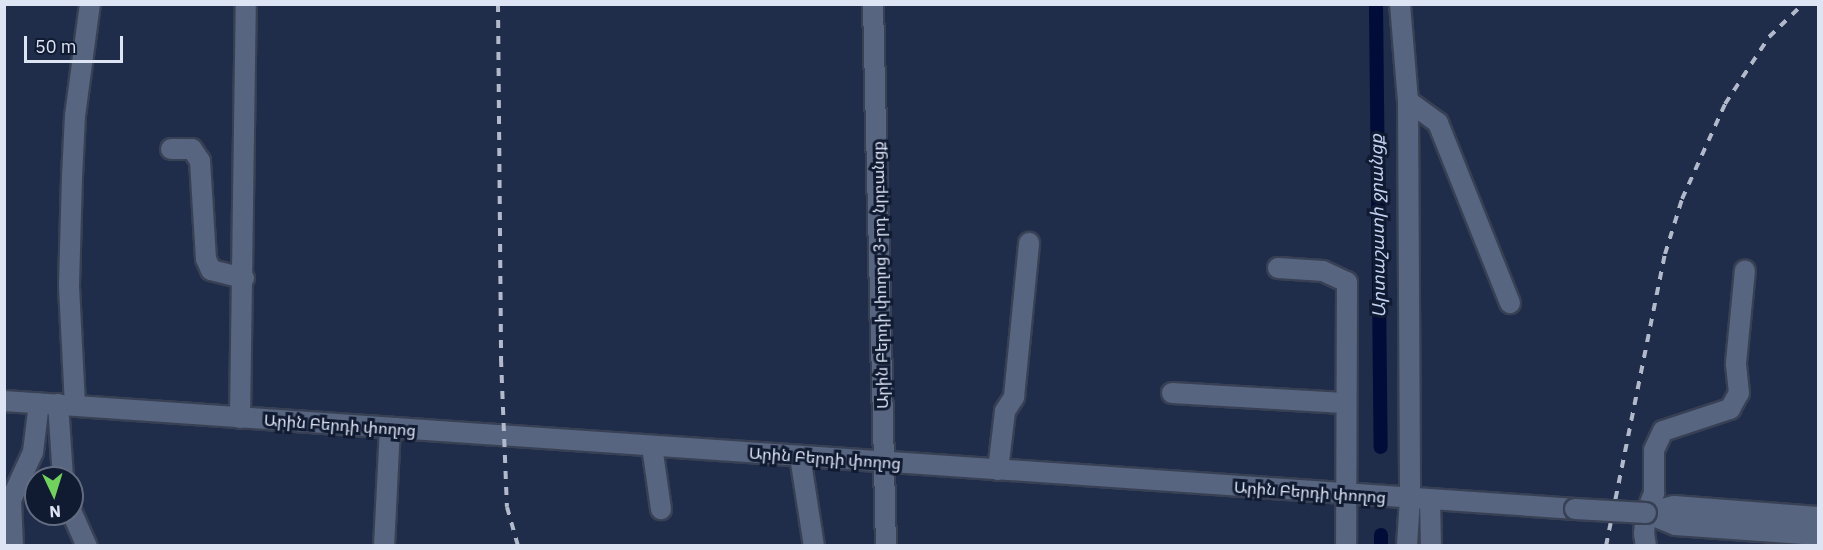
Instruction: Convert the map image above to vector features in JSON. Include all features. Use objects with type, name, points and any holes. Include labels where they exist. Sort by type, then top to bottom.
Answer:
[{"type":"street","points":[[62,466],[57,404],[69,285],[75,116],[90,4]]},
{"type":"street","points":[[240,418],[244,278],[246,4]]},
{"type":"street","name":"Արին Բերդի փողոց 3-րդ նրբանցք","points":[[873,4],[886,546]]},
{"type":"street","points":[[1400,4],[1408,101],[1420,499],[1431,546]]},
{"type":"street","points":[[1408,101],[1438,123],[1510,303]]},
{"type":"street","points":[[171,149],[192,149],[200,161],[206,259],[211,270],[244,278]]},
{"type":"street","points":[[998,470],[1005,411],[1014,397],[1029,243]]},
{"type":"street","points":[[1278,268],[1323,271],[1347,282],[1343,494],[1346,546]]},
{"type":"street","points":[[1646,546],[1646,513],[1654,493],[1654,450],[1663,431],[1730,409],[1738,393],[1736,363],[1745,270]]},
{"type":"street","points":[[1172,393],[1344,403]]},
{"type":"street","name":"Արին Բերդի փողոց","points":[[4,401],[1420,499],[1646,513],[1674,506],[1818,517]]},
{"type":"street","points":[[13,546],[9,491],[33,452],[57,404]]},
{"type":"street","points":[[384,546],[390,428]]},
{"type":"street","points":[[652,446],[661,509]]},
{"type":"street","points":[[800,456],[814,546]]},
{"type":"street","points":[[1407,546],[1420,499]]},
{"type":"street","name":"Արին Բերդի փողոց","points":[[1646,513],[1675,525],[1818,535]]},
{"type":"street","points":[[78,526],[87,546]]},
{"type":"shaded area","points":[[4,5],[1818,5],[1818,545],[5,545]]},
{"type":"waterway","name":"Արտաշատի ջրանցք","points":[[1376,4],[1381,447]]},
{"type":"waterway","name":"Արտաշատի ջրանցք","points":[[1381,535],[1381,546]]},
{"type":"railway","points":[[498,4],[501,359],[507,507],[518,546]]},
{"type":"railway","points":[[1606,546],[1665,254],[1682,199],[1725,104],[1769,37],[1803,4]]}]
